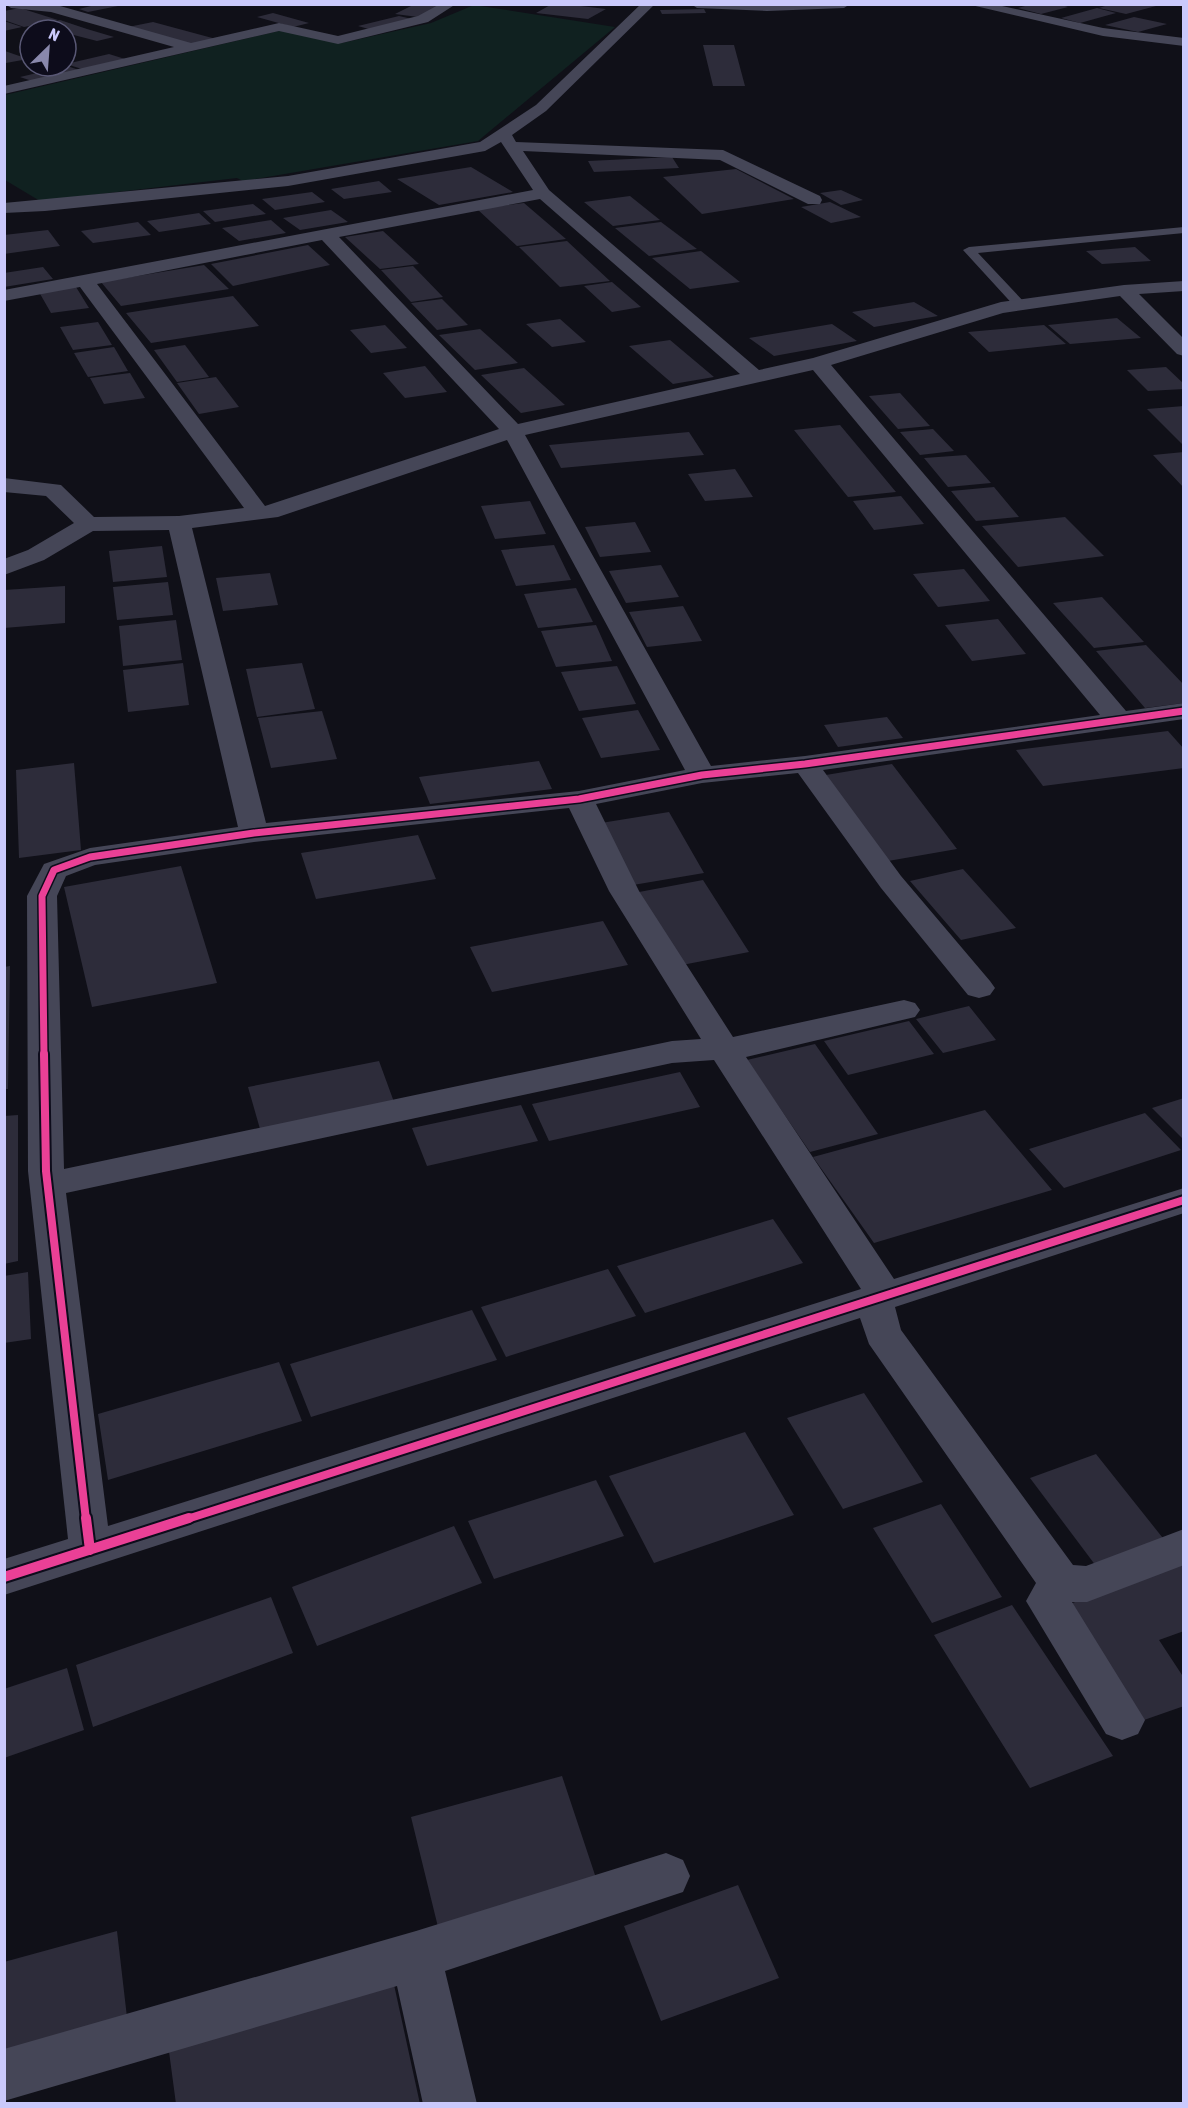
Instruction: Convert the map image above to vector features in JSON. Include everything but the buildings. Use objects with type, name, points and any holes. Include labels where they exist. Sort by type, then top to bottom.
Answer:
[{"type":"street","points":[[52,8],[70,4]]},
{"type":"street","points":[[4,90],[279,27],[338,40],[423,19],[450,4]]},
{"type":"street","points":[[697,4],[767,7],[844,4]]},
{"type":"street","points":[[973,4],[1103,32],[1184,42]]},
{"type":"street","points":[[4,7],[12,5],[52,8],[191,47]]},
{"type":"street","points":[[625,6],[648,6]]},
{"type":"street","points":[[507,139],[648,6]]},
{"type":"street","points":[[1036,19],[1071,10]]},
{"type":"street","points":[[4,78],[27,85]]},
{"type":"street","points":[[507,139],[543,194],[754,376]]},
{"type":"street","points":[[4,208],[45,207],[288,181],[485,146],[507,139],[723,154],[814,200]]},
{"type":"street","points":[[4,296],[543,194]]},
{"type":"street","points":[[326,234],[513,431],[702,775]]},
{"type":"street","points":[[86,282],[259,513]]},
{"type":"street","points":[[4,568],[36,555],[88,524],[179,523],[270,512],[513,431],[818,363],[1001,308],[1124,290],[1184,286]]},
{"type":"street","points":[[1124,290],[1184,350]]},
{"type":"street","points":[[818,363],[1118,719]]},
{"type":"street","points":[[4,485],[53,490],[88,524]]},
{"type":"street","points":[[179,523],[255,833]]},
{"type":"street","points":[[90,1550],[48,1185],[42,896],[54,870],[90,857],[255,833],[579,799],[702,775],[805,764],[1118,719],[1182,714]]},
{"type":"street","points":[[805,764],[891,882],[979,988]]},
{"type":"street","points":[[579,799],[624,891],[879,1297],[883,1334],[1061,1583]]},
{"type":"street","points":[[48,1185],[672,1052],[744,1047],[904,1010]]},
{"type":"street","points":[[4,1577],[1184,1200]]},
{"type":"street","points":[[1061,1583],[1087,1584],[1184,1546]]},
{"type":"street","points":[[1061,1583],[1048,1601],[1122,1720]]},
{"type":"street","points":[[4,2075],[416,1956],[666,1876]]},
{"type":"street","points":[[416,1956],[450,2103]]},
{"type":"lane","points":[[1021,306],[969,250],[1184,230]]},
{"type":"shaded area","points":[[474,5],[615,27],[478,141],[243,181],[237,178],[40,201],[5,180],[5,95],[283,30],[342,43],[431,23]]},
{"type":"cycle path","points":[[90,1550],[46,1171],[42,896],[54,870],[90,857],[254,833],[579,799],[702,775],[805,764],[1184,711]]},
{"type":"cycle path","points":[[4,1577],[1184,1200]]}]
